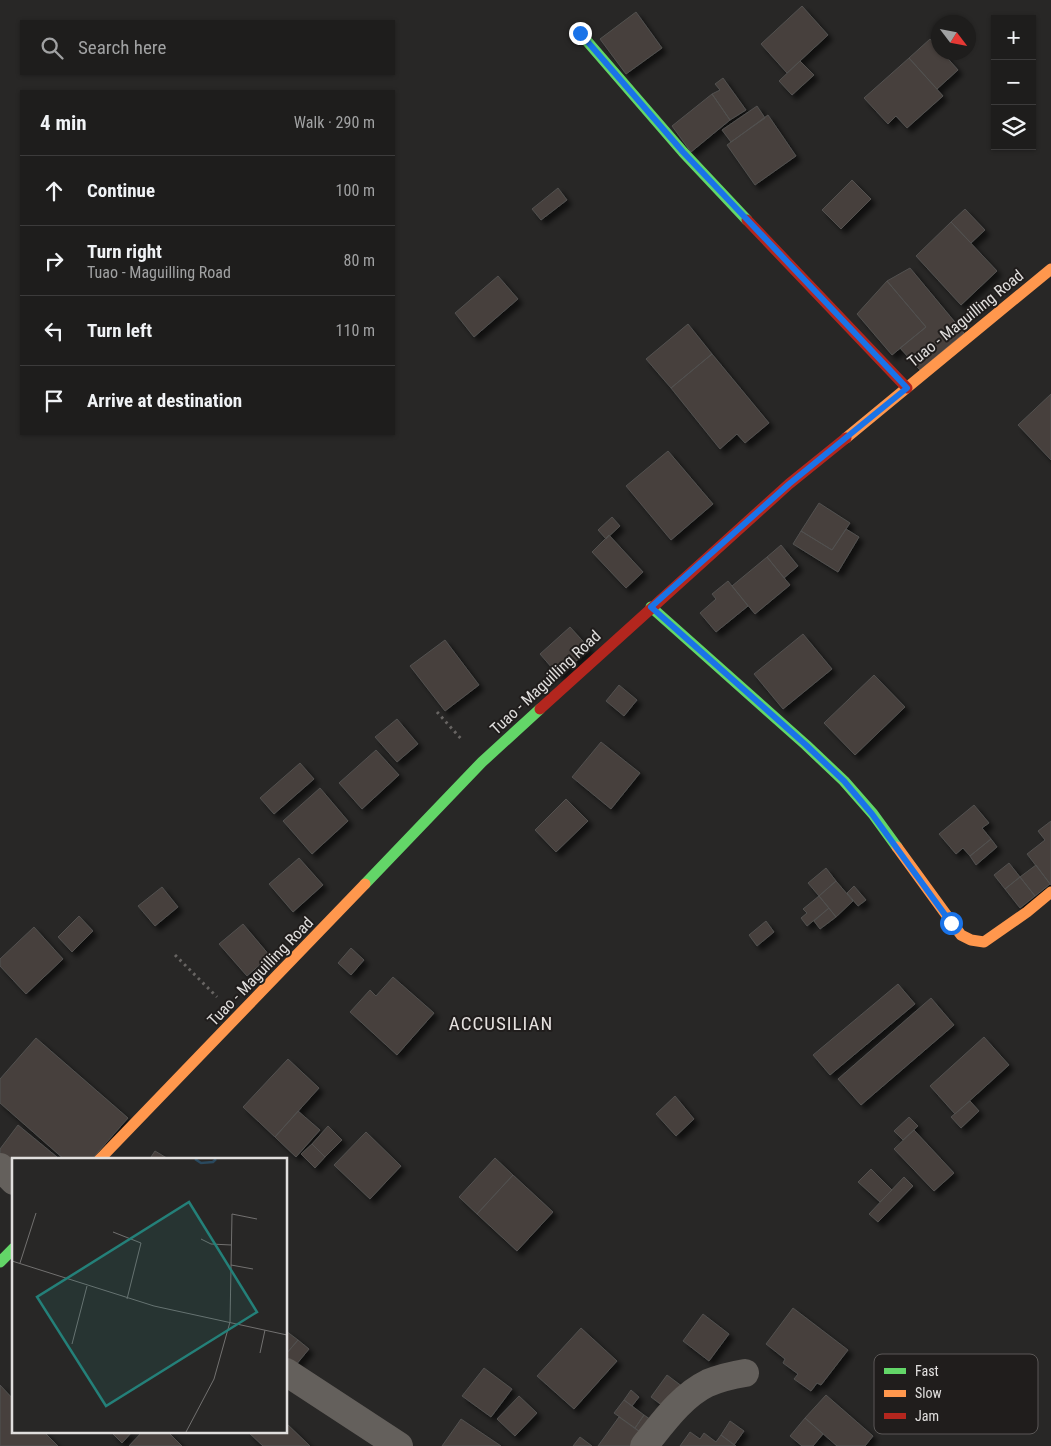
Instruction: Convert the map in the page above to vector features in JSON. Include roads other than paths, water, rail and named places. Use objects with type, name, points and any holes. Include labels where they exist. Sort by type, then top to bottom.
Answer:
[{"type":"street","points":[[580,33],[683,152],[907,388]]},
{"type":"street","name":"Tuao - Maguilling Road","points":[[102,1158],[482,762],[789,484],[1051,269]]},
{"type":"street","points":[[651,607],[844,781],[872,814],[961,935],[971,940],[984,942],[1027,912],[1051,892]]},
{"type":"street","points":[[0,1167],[12,1179]]},
{"type":"street","points":[[0,1262],[12,1250]]},
{"type":"street","points":[[288,1373],[398,1446]]},
{"type":"street","points":[[644,1446],[663,1422],[687,1397],[707,1384],[724,1377],[745,1373]]},
{"type":"district","name":"ACCUSILIAN","points":[[501,1023]]}]
